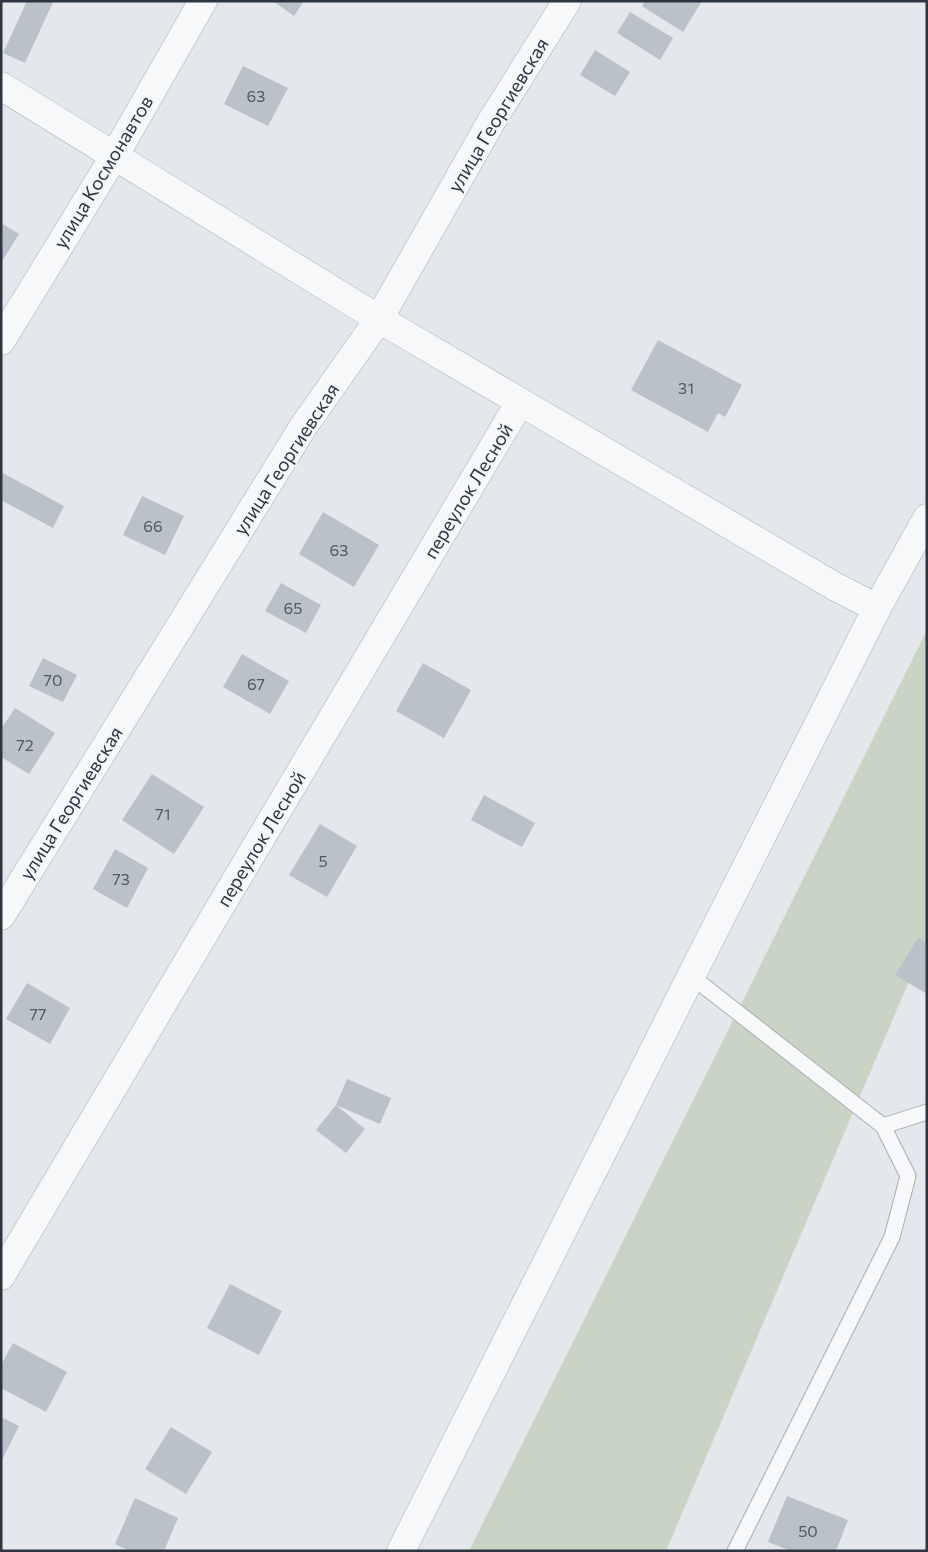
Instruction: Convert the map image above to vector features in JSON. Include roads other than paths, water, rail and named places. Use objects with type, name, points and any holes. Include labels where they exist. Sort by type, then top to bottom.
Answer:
[{"type":"street","name":"улица Космонавтов","points":[[1,341],[115,155],[203,1]]},
{"type":"street","name":"улица Георгиевская","points":[[1,916],[303,427],[379,319],[491,122],[567,1]]},
{"type":"street","points":[[1,86],[379,319],[834,586],[877,608]]},
{"type":"street","name":"переулок Лесной","points":[[1,1276],[520,402]]},
{"type":"street","points":[[401,1551],[877,608],[927,518]]},
{"type":"lane","points":[[691,976],[883,1126],[908,1176],[892,1237],[735,1551]]},
{"type":"lane","points":[[883,1126],[927,1112]]}]
